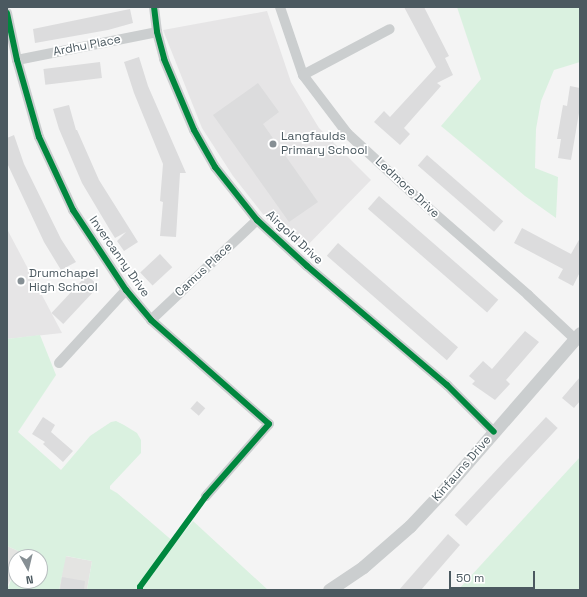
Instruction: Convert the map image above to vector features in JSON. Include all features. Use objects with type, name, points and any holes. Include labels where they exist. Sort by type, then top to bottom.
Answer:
[{"type":"street","name":"Airgold Drive","points":[[154,7],[157,32],[164,59],[194,130],[215,167],[257,220],[307,266],[447,385],[494,432]]},
{"type":"street","name":"Ledmore Drive","points":[[280,7],[303,75],[347,133],[425,205],[528,295],[578,336]]},
{"type":"street","name":"Invercanny Drive","points":[[7,13],[17,60],[39,137],[73,210],[126,290],[151,320],[269,424],[206,496]]},
{"type":"street","points":[[303,75],[390,29]]},
{"type":"street","name":"Ardhu Place","points":[[17,60],[157,32]]},
{"type":"street","name":"Camus Place","points":[[151,320],[257,220]]},
{"type":"street","points":[[59,363],[126,290]]},
{"type":"street","name":"Kinfauns Drive","points":[[329,590],[363,567],[410,526],[578,336]]},
{"type":"shaded area","name":"Langfaulds Primary School","points":[[267,11],[291,82],[319,128],[371,180],[303,250],[266,218],[233,176],[202,128],[163,30]]},
{"type":"shaded area","name":"Drumchapel High School","points":[[7,229],[62,333],[7,339]]},
{"type":"shaded area","points":[[7,546],[14,549],[8,549],[7,587]]},
{"type":"shaded area","points":[[65,556],[92,561],[87,590],[59,590]]},
{"type":"green space","points":[[457,7],[580,7],[580,62],[554,70],[541,101],[536,129],[535,168],[558,177],[556,218],[525,196],[441,126],[481,79]]},
{"type":"green space","points":[[40,335],[56,375],[18,432],[61,470],[90,436],[111,422],[116,421],[137,433],[141,440],[141,453],[110,486],[110,489],[117,493],[175,543],[193,521],[268,590],[87,590],[92,561],[66,556],[59,590],[7,590],[8,588],[8,589],[48,589],[48,549],[14,549],[7,546],[7,339]]},
{"type":"green space","points":[[580,457],[580,590],[458,590]]},
{"type":"building","points":[[404,7],[424,7],[449,56],[445,58],[453,75],[437,83],[441,86],[404,128],[410,134],[400,145],[374,122],[384,111],[390,117],[436,67]]},
{"type":"building","points":[[130,9],[133,23],[108,30],[35,43],[33,29]]},
{"type":"building","points":[[139,57],[148,86],[186,173],[180,173],[176,237],[160,236],[163,202],[160,201],[163,164],[134,93],[124,62]]},
{"type":"building","points":[[100,62],[102,78],[45,85],[43,69]]},
{"type":"building","points":[[258,83],[279,112],[263,124],[318,202],[289,222],[213,115]]},
{"type":"building","points":[[570,86],[580,88],[580,107],[571,160],[558,158],[561,139],[557,139],[563,105],[567,106]]},
{"type":"building","points":[[69,105],[76,130],[99,180],[138,242],[124,251],[117,241],[126,232],[115,238],[82,183],[59,129],[53,109]]},
{"type":"building","points":[[14,135],[24,164],[61,239],[76,262],[61,270],[44,242],[7,163],[7,138]]},
{"type":"building","points":[[427,155],[503,221],[494,232],[418,166]]},
{"type":"building","points":[[379,196],[498,300],[487,312],[368,209]]},
{"type":"building","points":[[522,228],[571,254],[580,238],[580,272],[573,286],[558,278],[563,269],[514,243]]},
{"type":"building","points":[[338,243],[458,347],[447,360],[327,256]]},
{"type":"building","points":[[160,254],[172,267],[153,286],[140,272]]},
{"type":"building","points":[[87,275],[99,286],[63,324],[52,313]]},
{"type":"building","points":[[525,331],[539,342],[506,380],[510,384],[495,400],[472,384],[475,381],[469,376],[483,361],[492,369]]},
{"type":"building","points":[[580,377],[580,401],[574,408],[562,398]]},
{"type":"building","points":[[197,401],[205,408],[199,416],[190,409]]},
{"type":"building","points":[[43,417],[55,425],[51,432],[73,451],[63,462],[43,444],[45,442],[32,434]]},
{"type":"building","points":[[546,417],[558,428],[466,526],[455,515]]},
{"type":"building","points":[[448,534],[460,545],[421,590],[399,590]]},
{"type":"building","points":[[62,577],[85,581],[84,590],[60,590]]},
{"type":"cycle path","points":[[154,7],[157,32],[164,59],[194,130],[215,167],[257,220],[307,266],[447,385],[494,432]]},
{"type":"cycle path","points":[[7,13],[17,60],[39,137],[73,210],[126,290],[151,320],[269,424],[206,496],[140,587],[140,590]]},
{"type":"place","name":"Langfaulds Primary School","points":[[273,144]]},
{"type":"place","name":"Drumchapel High School","points":[[21,281]]}]
